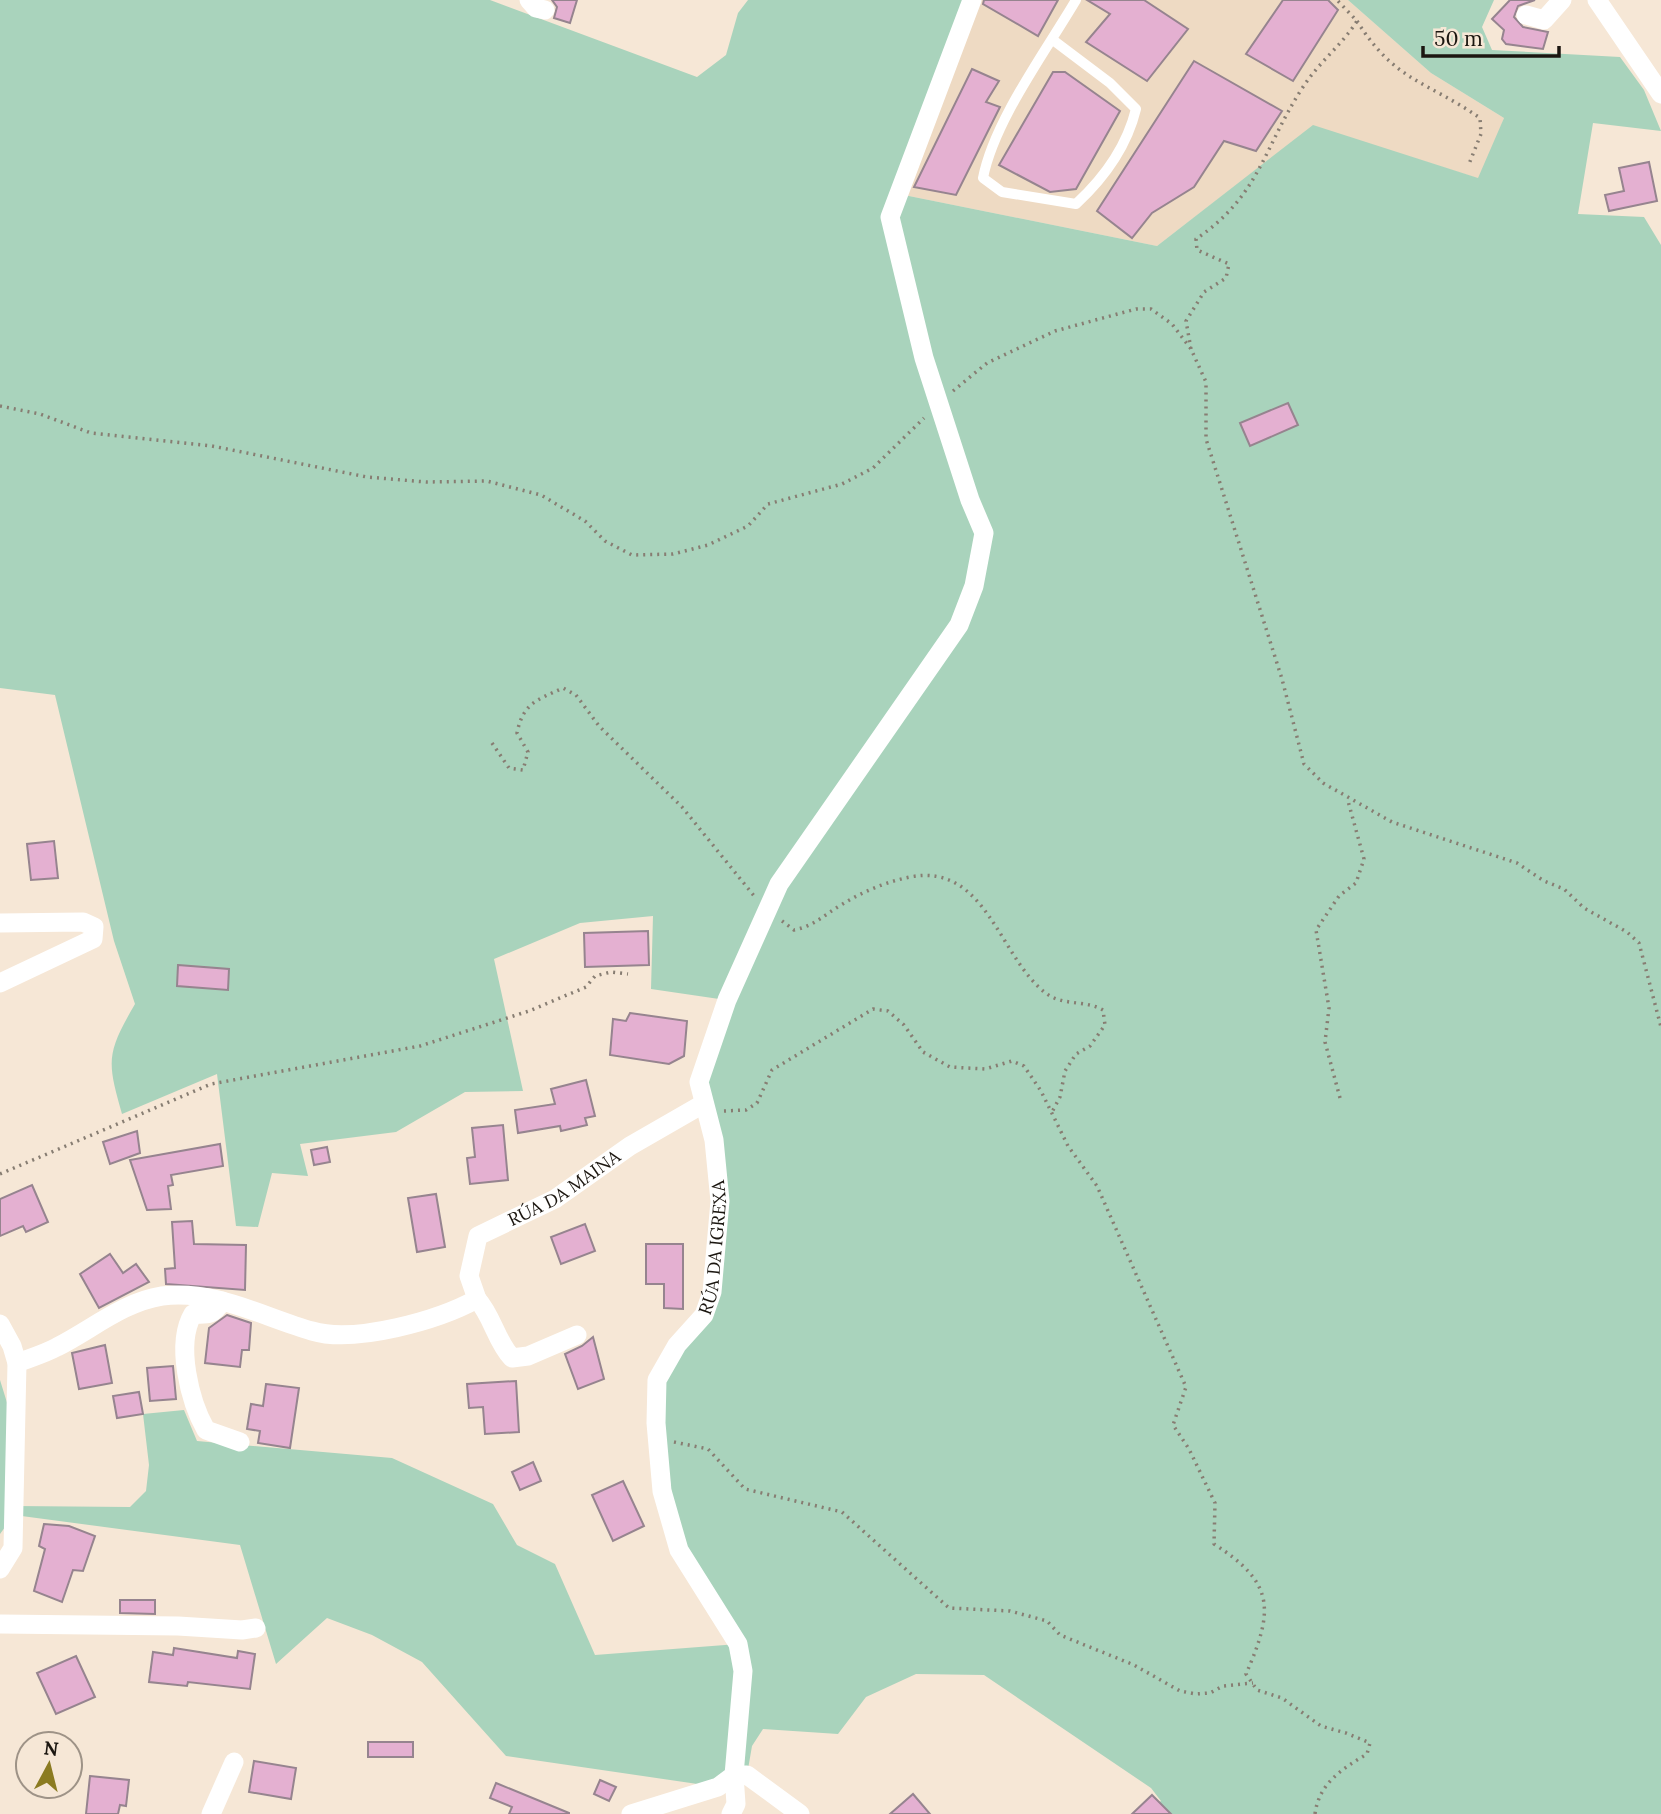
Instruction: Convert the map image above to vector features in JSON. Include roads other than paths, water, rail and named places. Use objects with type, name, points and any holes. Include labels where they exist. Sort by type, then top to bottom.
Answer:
[{"type":"street","name":"RÚA DA IGREXA","points":[[730,1814],[736,1804],[734,1775],[743,1671],[738,1644],[679,1550],[662,1491],[657,1380],[677,1345],[704,1315],[712,1292],[720,1201],[714,1140],[699,1082],[706,1055],[727,1000],[779,884],[959,625],[974,586],[984,533],[924,358],[890,217],[972,0]]},
{"type":"street","points":[[1526,15],[1544,20],[1562,0]]},
{"type":"street","points":[[1597,0],[1661,93]]},
{"type":"street","points":[[0,923],[83,922],[94,927],[93,939],[0,983]]},
{"type":"street","name":"RÚA DA MAINA","points":[[578,1335],[528,1356],[512,1358],[500,1341],[488,1311],[477,1299],[469,1276],[478,1236],[555,1199],[630,1146],[703,1104]]},
{"type":"street","points":[[17,1363],[55,1348],[135,1304],[162,1296],[195,1295],[222,1301],[315,1332],[356,1335],[456,1311],[477,1299]]},
{"type":"street","points":[[222,1301],[216,1311],[208,1315],[193,1314],[188,1323],[189,1386],[191,1401],[206,1430],[240,1442]]},
{"type":"street","points":[[0,1324],[12,1346],[17,1363],[13,1548],[0,1569]]},
{"type":"street","points":[[0,1623],[178,1626],[242,1630],[256,1628]]},
{"type":"street","points":[[211,1814],[234,1762]]},
{"type":"street","points":[[631,1814],[718,1787],[734,1775],[747,1775],[800,1814]]},
{"type":"lane","points":[[1053,40],[1110,83],[1136,109],[1131,128],[1098,183],[1076,204],[1002,192],[983,178],[988,149],[1076,0]]}]
